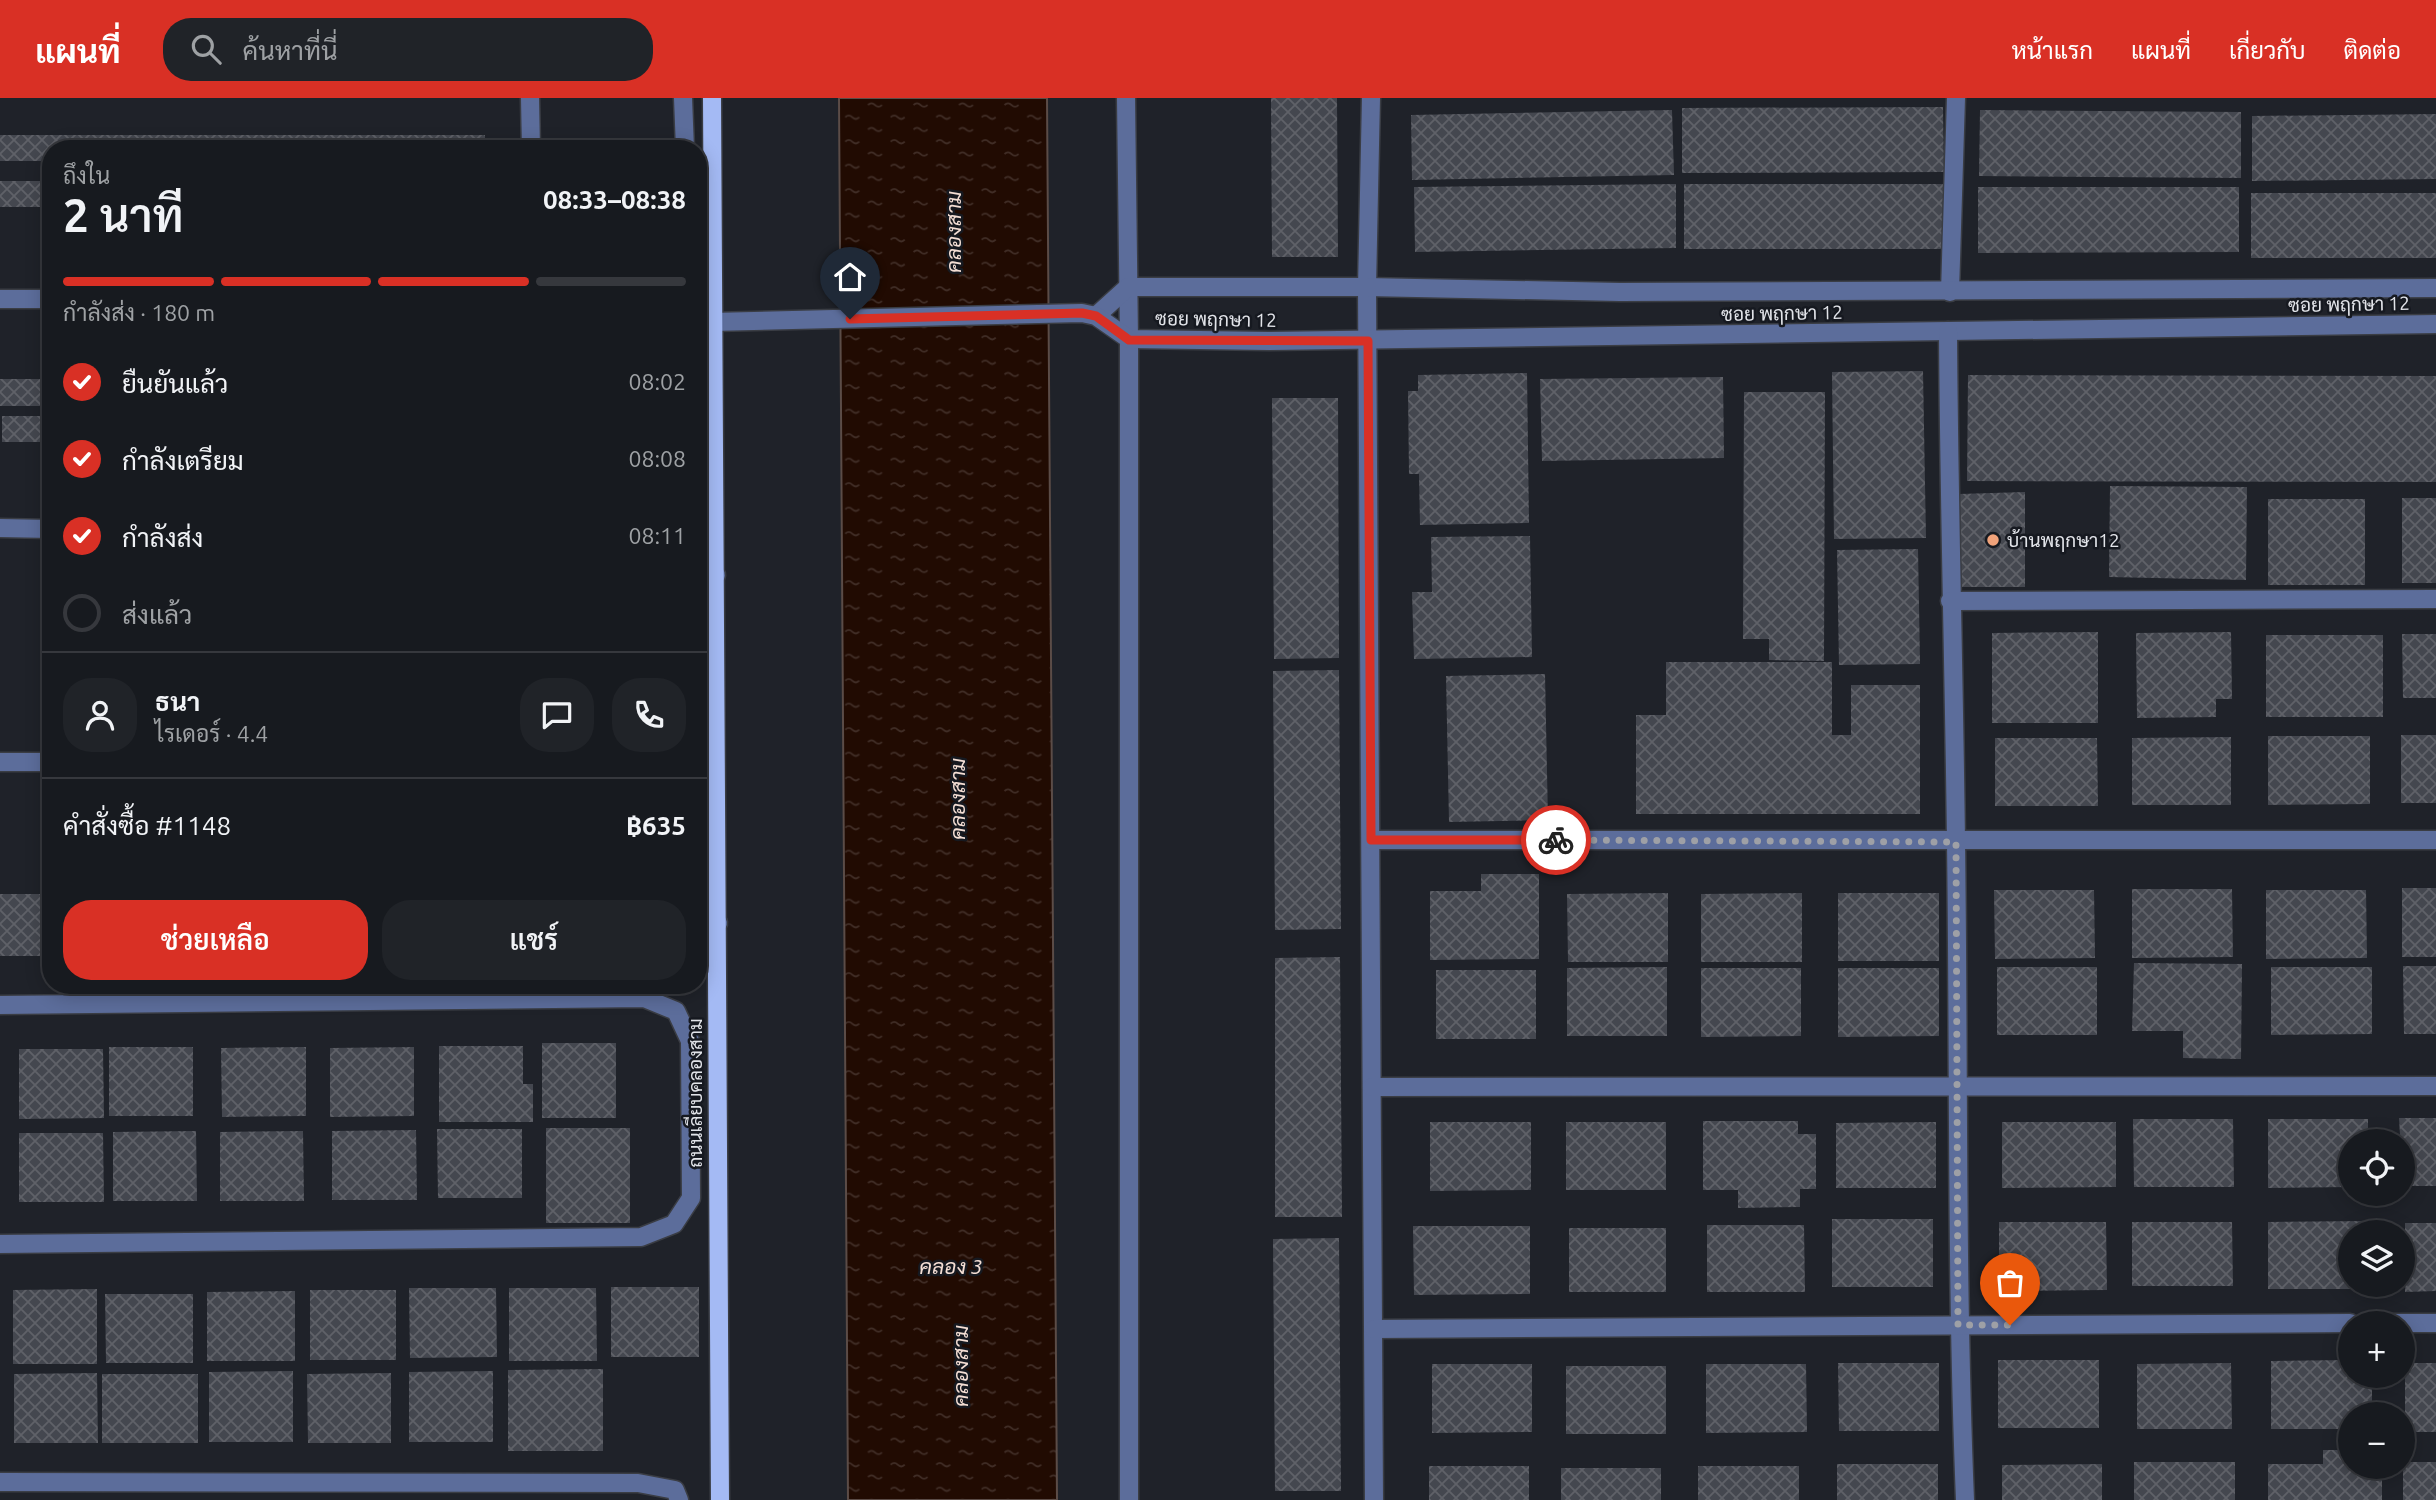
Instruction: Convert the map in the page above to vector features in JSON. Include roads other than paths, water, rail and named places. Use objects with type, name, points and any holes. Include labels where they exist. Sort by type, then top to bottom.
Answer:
[{"type":"main road","name":"ถนนเลียบคลองสาม","points":[[712,98],[718,923],[715,1028],[720,1500]]},
{"type":"street","points":[[530,98],[531,140]]},
{"type":"street","points":[[683,98],[685,140]]},
{"type":"street","points":[[1126,98],[1129,340],[1129,1500]]},
{"type":"street","points":[[1371,98],[1367,287],[1374,1500]]},
{"type":"street","points":[[1950,292],[1956,98]]},
{"type":"street","points":[[712,322],[1089,314],[1128,287],[1367,287],[1620,292],[2436,288]]},
{"type":"street","points":[[0,299],[42,299]]},
{"type":"street","points":[[1089,314],[1129,340]]},
{"type":"street","name":"ซอย พฤกษา 12","points":[[1129,340],[1368,341],[2436,324]]},
{"type":"street","points":[[1948,331],[1950,601],[1956,842],[1958,1325],[1965,1500]]},
{"type":"street","points":[[0,528],[42,529]]},
{"type":"street","points":[[707,582],[716,575]]},
{"type":"street","points":[[1950,601],[2436,599]]},
{"type":"street","points":[[0,762],[42,762]]},
{"type":"street","points":[[1371,840],[1956,842],[2436,839]]},
{"type":"street","points":[[707,925],[718,923]]},
{"type":"street","points":[[0,1005],[644,998],[676,1011],[690,1041],[691,1198],[674,1224],[641,1237],[0,1244]]},
{"type":"street","points":[[1372,1087],[2436,1086]]},
{"type":"street","points":[[1374,1329],[2338,1323]]},
{"type":"street","points":[[2415,1323],[2436,1323]]},
{"type":"street","points":[[0,1482],[638,1483],[675,1490],[679,1500]]},
{"type":"water","name":"คลอง 3","points":[[839,98],[1047,98],[1057,1500],[848,1500]]},
{"type":"place","name":"บ้านพฤกษา12","points":[[1993,540]]},
{"type":"water label","name":"คลองสาม","points":[[954,232]]},
{"type":"water label","name":"คลองสาม","points":[[958,799]]},
{"type":"water label","name":"คลองสาม","points":[[961,1366]]}]
